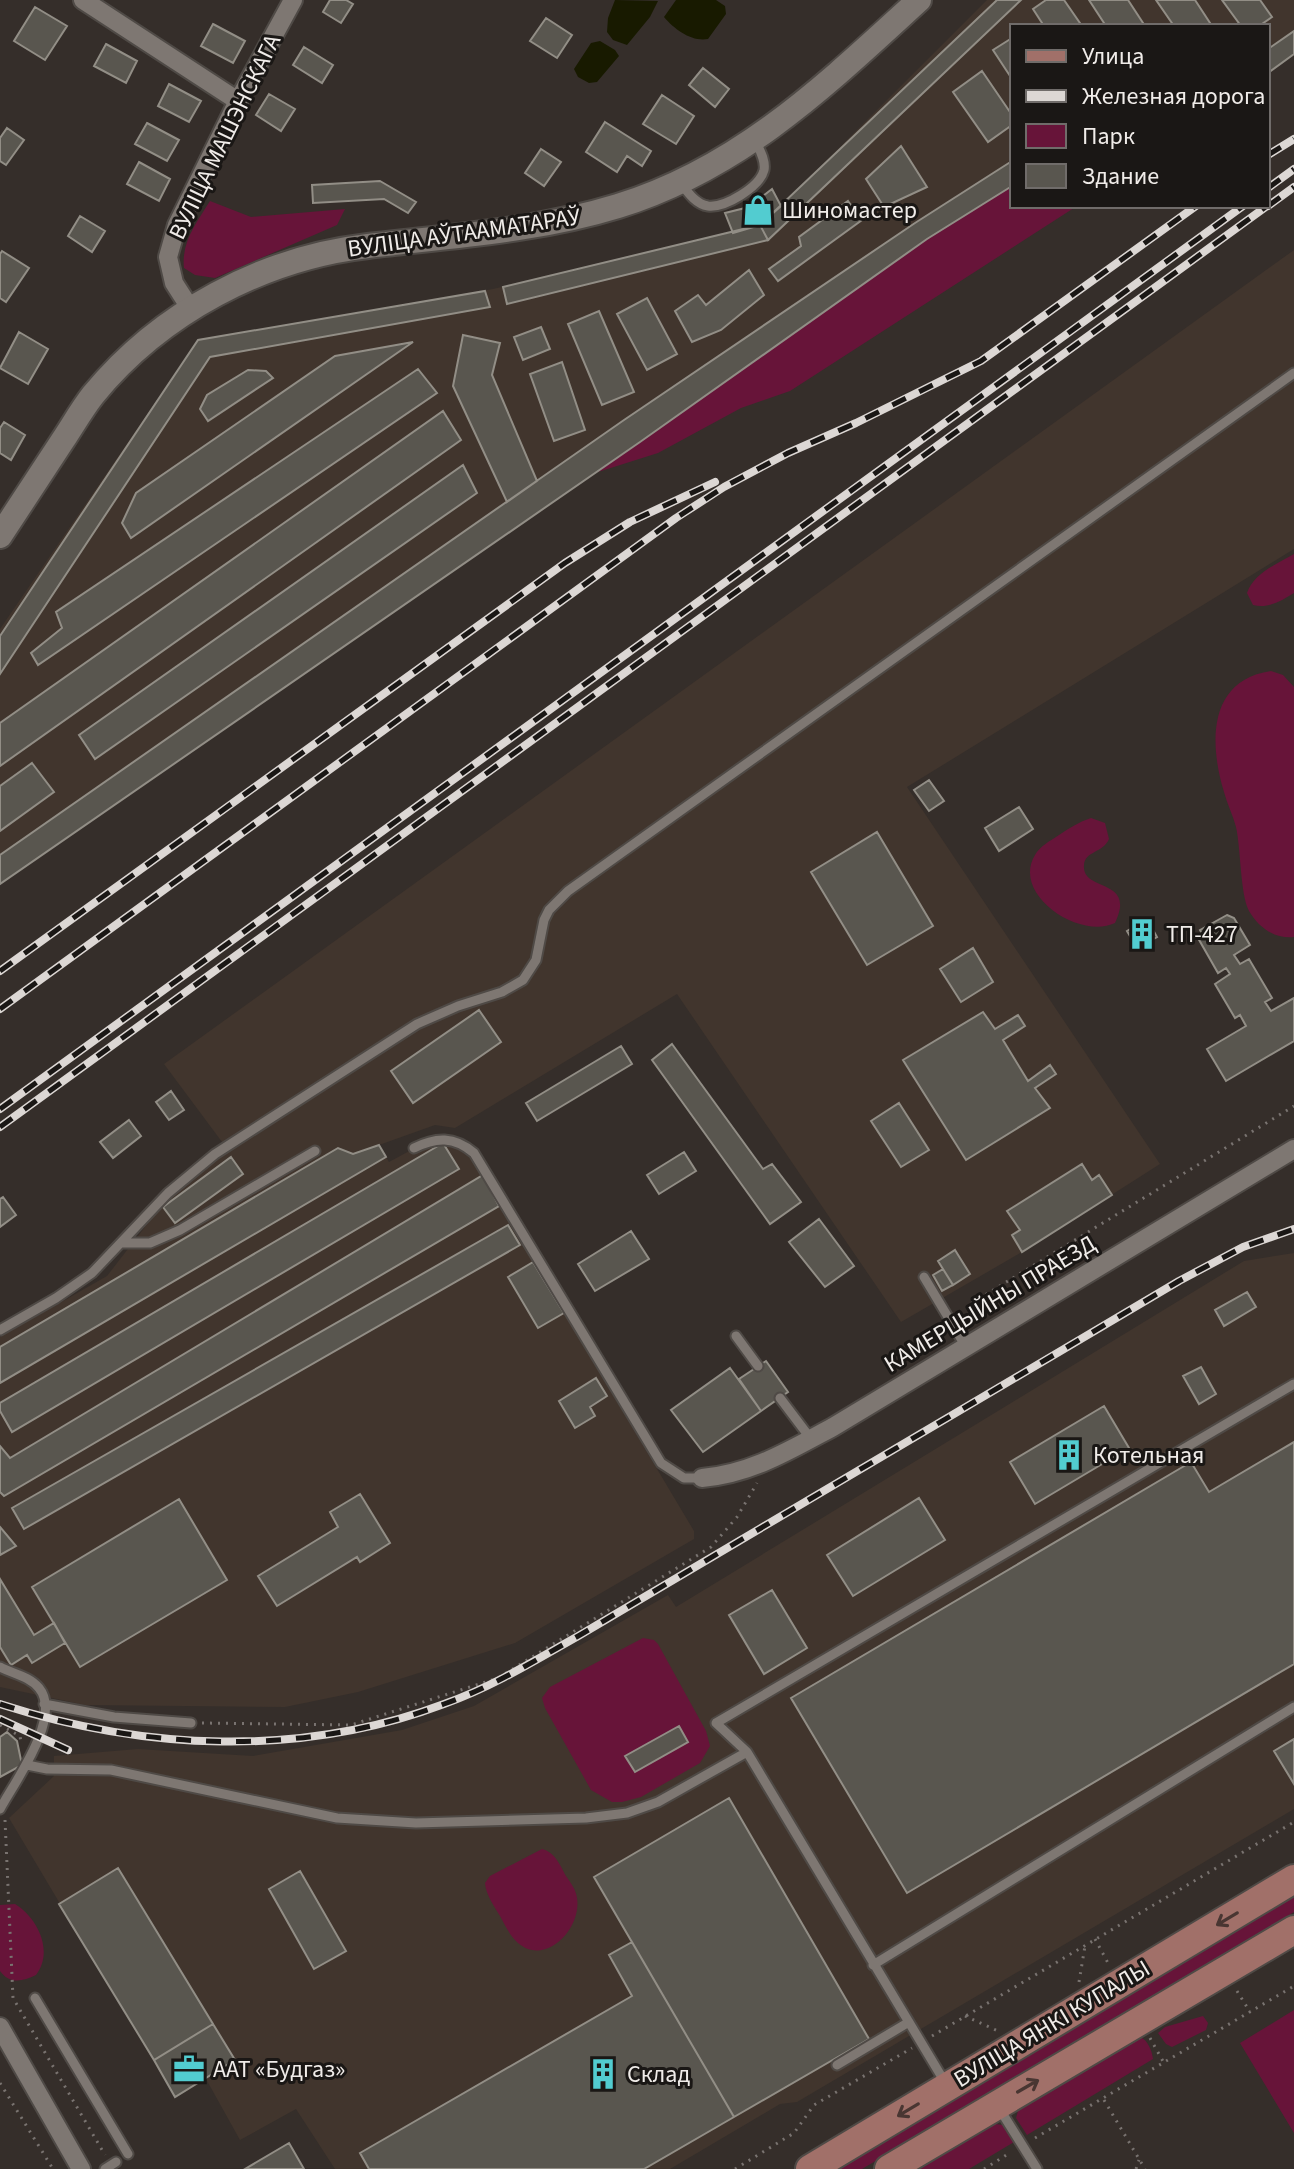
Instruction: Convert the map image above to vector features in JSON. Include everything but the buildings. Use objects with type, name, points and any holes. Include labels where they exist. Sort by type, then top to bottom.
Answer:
[{"type":"main road","name":"ВУЛІЦА АЎТААМАТАРАЎ","points":[[190,308],[236,284],[324,254],[368,246],[482,235],[588,215],[680,182],[755,140],[821,89],[919,0]]},
{"type":"main road","points":[[0,536],[92,396],[126,358],[190,308]]},
{"type":"main road","name":"ВУЛІЦА ЯНКІ КУПАЛЫ","points":[[810,2169],[1294,1879]]},
{"type":"main road","name":"ВУЛІЦА ЯНКІ КУПАЛЫ","points":[[889,2169],[1294,1930]]},
{"type":"street","points":[[83,0],[238,101]]},
{"type":"street","name":"ВУЛІЦА МАШЭНСКАГА","points":[[190,308],[174,283],[168,257],[177,225],[238,101],[293,0]]},
{"type":"street","name":"КАМЕРЦЫЙНЫ ПРАЕЗД","points":[[702,1478],[722,1476],[771,1461],[811,1439],[1294,1149]]},
{"type":"street","points":[[0,2027],[81,2169]]},
{"type":"lane","points":[[680,182],[697,201],[708,206],[742,195],[758,183],[764,172],[761,151],[755,140]]},
{"type":"lane","points":[[0,1330],[92,1273],[182,1180],[233,1143],[417,1024],[458,1006],[502,992],[523,980],[536,960],[544,920],[557,900],[568,891],[1294,373]]},
{"type":"lane","points":[[414,1148],[439,1139],[453,1140],[474,1153],[661,1463],[684,1478],[702,1478]]},
{"type":"lane","points":[[121,1243],[150,1243],[173,1234],[315,1151]]},
{"type":"lane","points":[[924,1277],[966,1347]]},
{"type":"lane","points":[[736,1336],[758,1366]]},
{"type":"lane","points":[[948,2087],[747,1752],[716,1723],[1294,1384]]},
{"type":"lane","points":[[780,1398],[811,1439]]},
{"type":"lane","points":[[0,1667],[37,1686],[44,1704],[41,1730],[27,1765],[0,1809]]},
{"type":"lane","points":[[44,1704],[114,1717],[191,1723]]},
{"type":"lane","points":[[873,1965],[1294,1707]]},
{"type":"lane","points":[[27,1765],[130,1774],[337,1818],[430,1823],[600,1818],[627,1813],[658,1802],[747,1752]]},
{"type":"lane","points":[[35,1998],[128,2154]]},
{"type":"lane","points":[[837,2065],[909,2022]]},
{"type":"lane","points":[[997,2105],[1037,2169]]},
{"type":"path","points":[[972,1303],[1294,1106]]},
{"type":"path","points":[[191,1723],[351,1725],[498,1678],[711,1547],[737,1517],[771,1461]]},
{"type":"path","points":[[1,1727],[20,1736],[27,1765]]},
{"type":"path","points":[[5,1819],[13,1998],[111,2165]]},
{"type":"path","points":[[735,2169],[794,2133],[814,2105],[1294,1822]]},
{"type":"path","points":[[1095,1939],[1111,1970]]},
{"type":"path","points":[[1079,1988],[1085,1945]]},
{"type":"path","points":[[984,2169],[1294,1986]]},
{"type":"path","points":[[965,2016],[1002,2033]]},
{"type":"path","points":[[1149,2038],[1164,2063]]},
{"type":"path","points":[[0,2083],[53,2169]]},
{"type":"path","points":[[1103,2099],[1145,2169]]},
{"type":"path","points":[[1136,2169],[1139,2160]]},
{"type":"shaded area","points":[[615,0],[658,1],[650,17],[627,45],[613,40],[607,32],[608,18]]},
{"type":"shaded area","points":[[676,0],[716,0],[725,6],[726,14],[708,39],[696,39],[664,17]]},
{"type":"shaded area","points":[[987,0],[1294,0],[1294,54],[1270,72],[1270,24],[1010,24],[1010,187],[927,239],[640,442],[0,884],[0,629],[198,340],[493,289],[733,233],[781,206]]},
{"type":"shaded area","points":[[600,41],[619,56],[597,82],[589,83],[578,77],[574,69],[591,43]]},
{"type":"shaded area","points":[[1294,250],[1294,549],[907,787],[1160,1164],[1022,1252],[901,1322],[677,994],[455,1128],[435,1125],[379,1145],[389,1162],[426,1142],[464,1144],[533,1250],[529,1254],[694,1531],[694,1539],[515,1643],[358,1692],[285,1707],[85,1705],[0,1687],[0,1337],[107,1276],[162,1205],[228,1150],[164,1064]]},
{"type":"shaded area","points":[[1294,1253],[1294,1809],[797,2102],[780,2104],[670,2169],[335,2169],[296,2109],[240,2140],[206,2079],[175,2097],[9,1818],[54,1776],[54,1756],[138,1749],[253,1756],[402,1730],[474,1706],[668,1595],[676,1607],[1244,1261]]},
{"type":"green space","points":[[1010,187],[1010,208],[1074,208],[790,391],[741,408],[658,453],[598,472],[927,239]]},
{"type":"green space","points":[[210,201],[251,217],[345,209],[337,225],[215,278],[195,275],[184,268],[187,241]]},
{"type":"green space","points":[[1294,554],[1294,593],[1269,605],[1253,605],[1247,593],[1250,586],[1267,570]]},
{"type":"green space","points":[[1271,671],[1283,675],[1294,687],[1294,937],[1268,931],[1249,911],[1236,827],[1216,754],[1218,716],[1224,700],[1235,687],[1250,677]]},
{"type":"green space","points":[[1091,818],[1105,823],[1109,839],[1085,860],[1085,874],[1114,892],[1119,898],[1120,908],[1115,923],[1100,927],[1084,925],[1052,910],[1032,884],[1030,870],[1042,846]]},
{"type":"green space","points":[[643,1638],[658,1644],[706,1731],[710,1746],[700,1763],[641,1797],[612,1802],[591,1790],[542,1698],[550,1687]]},
{"type":"green space","points":[[542,1849],[554,1856],[573,1887],[577,1910],[568,1932],[560,1941],[540,1950],[529,1949],[513,1937],[491,1900],[485,1883],[490,1876]]},
{"type":"green space","points":[[1294,1896],[1294,1912],[862,2169],[833,2169]]},
{"type":"green space","points":[[15,1904],[31,1918],[41,1936],[44,1956],[36,1975],[16,1980],[7,1978],[0,1971],[0,1905]]},
{"type":"green space","points":[[1294,2010],[1294,2133],[1240,2043]]},
{"type":"green space","points":[[1203,2016],[1208,2023],[1206,2030],[1172,2047],[1158,2033],[1165,2027]]},
{"type":"green space","points":[[1140,2037],[1149,2046],[1153,2059],[1027,2135],[1016,2118],[1018,2111]]},
{"type":"green space","points":[[995,2124],[1003,2125],[1014,2142],[969,2169],[920,2169]]},
{"type":"railway","points":[[1270,154],[1294,139]]},
{"type":"railway","points":[[1270,187],[1294,169]]},
{"type":"railway","points":[[1270,205],[1294,187]]},
{"type":"railway","points":[[0,1009],[676,518],[724,487],[788,453],[981,361],[1193,208]]},
{"type":"railway","points":[[0,1109],[1240,208]]},
{"type":"railway","points":[[0,1127],[1264,208]]},
{"type":"railway","points":[[0,971],[565,563],[630,522],[715,482]]},
{"type":"railway","points":[[0,1704],[110,1731],[222,1742],[278,1740],[334,1733],[390,1721],[444,1704],[497,1681],[580,1635],[1179,1281],[1243,1247],[1294,1229]]},
{"type":"railway","points":[[0,1719],[68,1750]]},
{"type":"place","name":"Шиномастер","points":[[758,210]]},
{"type":"place","name":"ТП-427","points":[[1142,934]]},
{"type":"place","name":"Котельная","points":[[1069,1455]]},
{"type":"place","name":"ААТ «Будгаз»","points":[[189,2069]]},
{"type":"place","name":"Склад","points":[[603,2074]]}]
